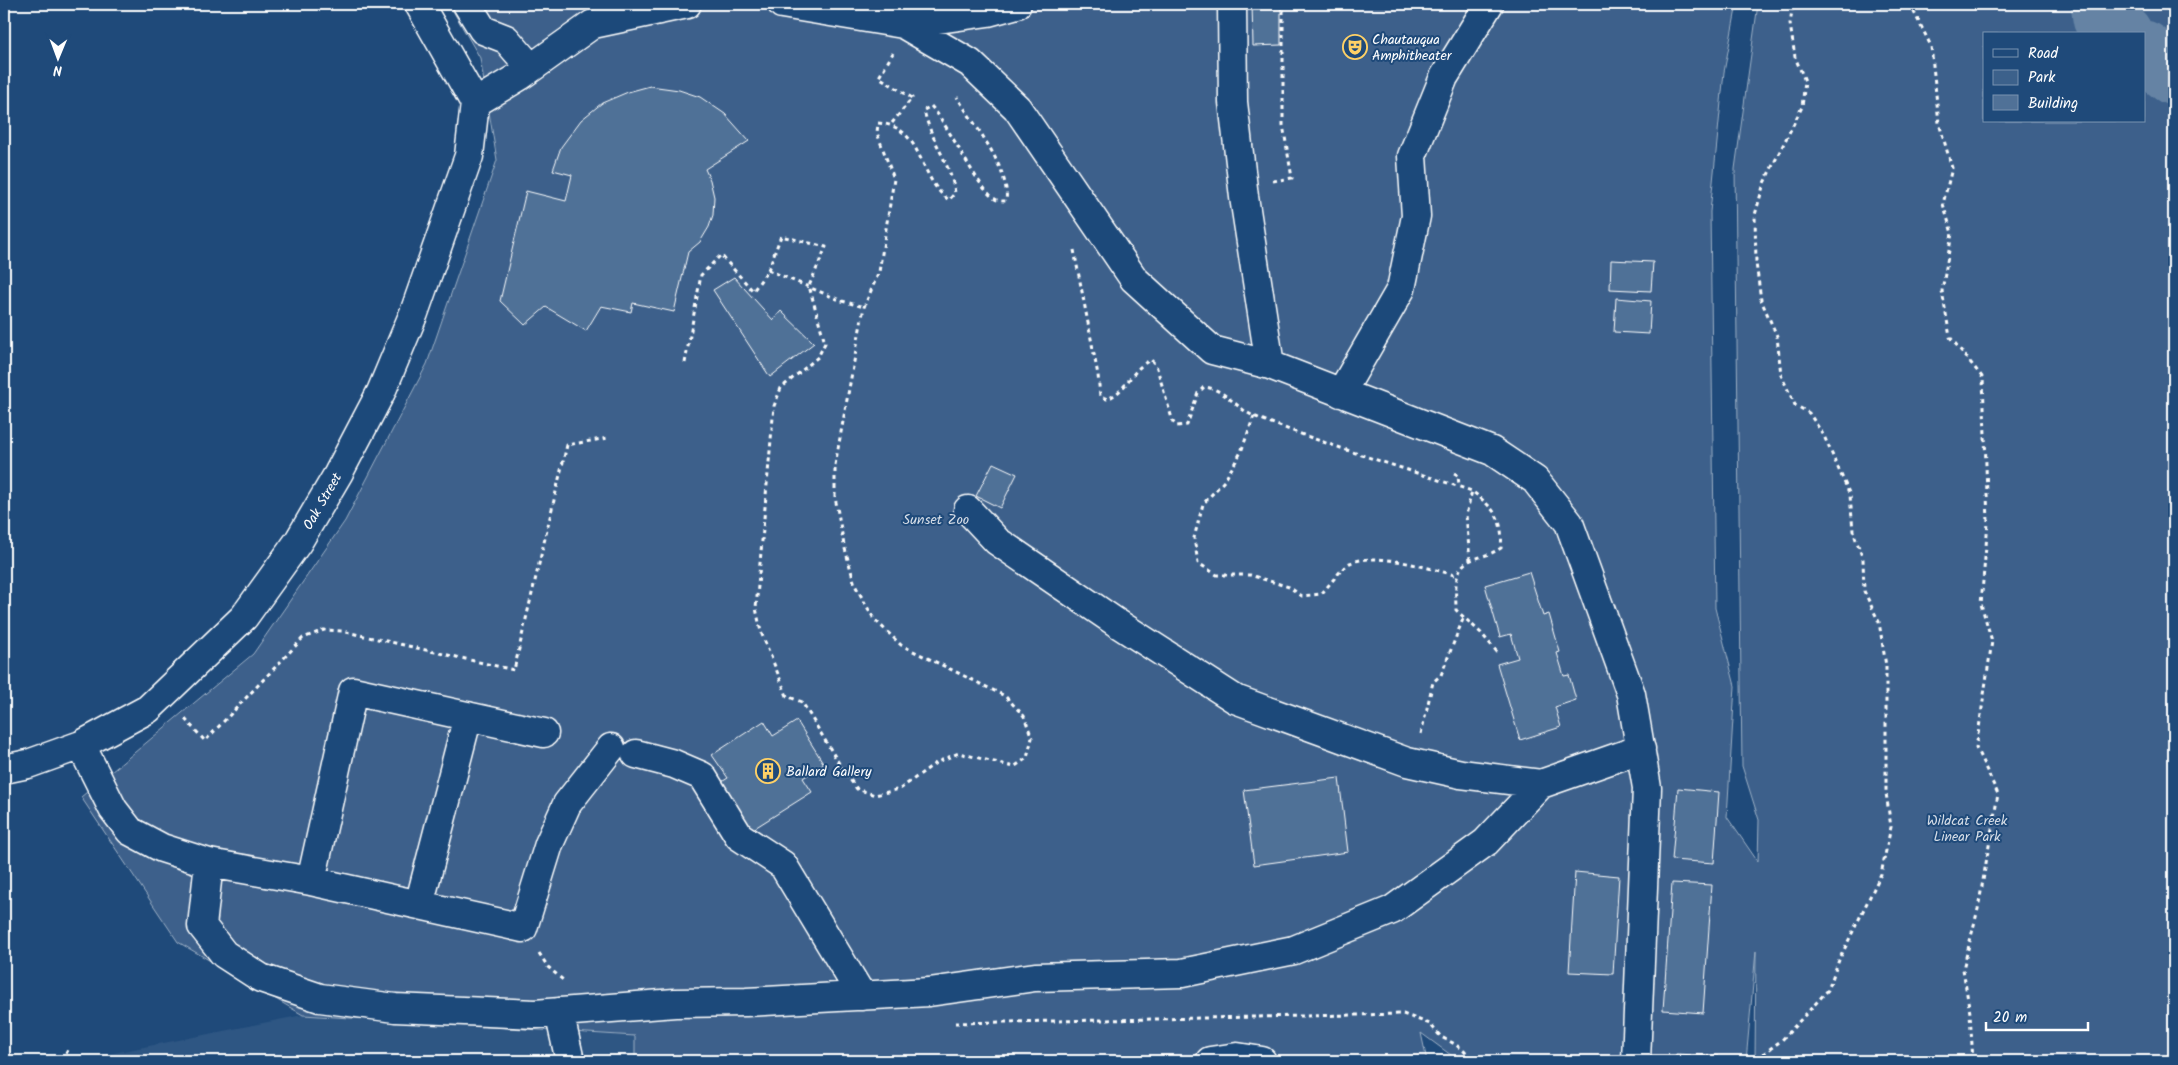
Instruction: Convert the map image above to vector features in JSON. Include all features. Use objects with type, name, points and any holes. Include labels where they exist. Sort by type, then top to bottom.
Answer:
[{"type":"street","points":[[419,4],[475,103],[526,72],[593,24],[687,4]]},
{"type":"street","points":[[467,4],[483,30],[506,39],[526,72]]},
{"type":"street","points":[[782,4],[903,24],[988,12],[1017,4]]},
{"type":"street","points":[[1232,4],[1233,102],[1243,186],[1270,365]]},
{"type":"street","points":[[1341,393],[1401,289],[1416,216],[1412,156],[1444,77],[1489,4]]},
{"type":"street","points":[[903,24],[970,64],[1016,108],[1134,278],[1212,350],[1270,365],[1492,451],[1535,480],[1569,523],[1631,694],[1647,788],[1636,1061]]},
{"type":"street","name":"Oak Street","points":[[4,769],[28,764],[81,745],[148,709],[244,616],[298,542],[338,474],[373,408],[414,313],[448,221],[469,156],[475,103]]},
{"type":"street","points":[[968,510],[997,541],[1117,623],[1235,699],[1407,762],[1461,774],[1540,784],[1640,749]]},
{"type":"street","points":[[311,881],[352,691],[544,733]]},
{"type":"street","points":[[418,905],[468,716]]},
{"type":"street","points":[[81,745],[113,809],[130,831],[162,848],[209,863],[311,881],[523,928],[549,844],[567,804],[624,751],[674,764],[702,776],[739,836],[783,865],[862,996]]},
{"type":"street","points":[[209,863],[202,926],[224,954],[261,978],[320,998],[395,1008],[535,1014],[675,1003],[862,996],[929,992],[1035,977],[1182,973],[1294,950],[1392,910],[1486,842],[1540,784]]},
{"type":"street","points":[[559,1012],[570,1061]]},
{"type":"street","points":[[1210,1061],[1237,1057],[1262,1061]]},
{"type":"path","points":[[1243,186],[1292,178],[1283,125],[1283,4]]},
{"type":"path","points":[[1759,1061],[1763,1054],[1782,1040],[1828,990],[1839,960],[1881,874],[1891,827],[1886,794],[1886,666],[1879,622],[1864,591],[1863,559],[1853,531],[1850,495],[1824,436],[1809,413],[1795,405],[1781,375],[1777,336],[1761,300],[1756,262],[1755,215],[1764,183],[1802,107],[1805,82],[1795,57],[1790,24],[1793,4]]},
{"type":"path","points":[[1910,4],[1931,46],[1939,123],[1952,168],[1943,204],[1952,233],[1942,292],[1950,337],[1983,378],[1988,523],[1981,604],[1992,641],[1976,748],[1998,794],[1978,909],[1962,969],[1970,1013],[1973,1061]]},
{"type":"path","points":[[892,124],[912,98],[879,77],[900,42],[903,24]]},
{"type":"path","points":[[685,363],[701,275],[721,255],[753,291],[768,270],[781,236],[826,247],[809,286],[825,343],[818,357],[781,388],[774,406],[756,608],[762,632],[787,696],[802,702],[843,770],[857,789],[875,795],[900,789],[937,762],[959,753],[1014,767],[1027,758],[1032,738],[1024,716],[1004,696],[901,644],[874,619],[855,585],[844,545],[835,497],[835,465],[864,307],[879,272],[894,178],[877,133],[878,123],[892,124],[910,137],[939,193],[949,200],[955,193],[953,179],[927,123],[924,110],[931,106],[943,120],[984,190],[996,200],[1006,201],[1008,191],[997,163],[956,95]]},
{"type":"path","points":[[1072,240],[1098,375],[1100,396],[1107,399],[1118,395],[1142,364],[1151,360],[1156,365],[1173,422],[1177,426],[1187,425],[1198,392],[1204,387],[1223,393],[1254,416],[1472,491],[1487,503],[1498,517],[1502,534],[1501,548],[1488,556],[1470,560],[1462,565],[1458,576],[1456,610],[1482,633],[1498,653]]},
{"type":"path","points":[[768,270],[842,301],[864,307]]},
{"type":"path","points":[[1254,416],[1237,459],[1225,480],[1203,504],[1194,538],[1198,563],[1217,575],[1250,575],[1289,587],[1302,596],[1322,594],[1350,563],[1377,559],[1408,563],[1458,576]]},
{"type":"path","points":[[162,696],[205,741],[303,638],[324,630],[342,631],[514,670],[567,445],[608,438]]},
{"type":"path","points":[[1470,560],[1466,515],[1472,491]]},
{"type":"path","points":[[1407,762],[1424,727],[1433,682],[1441,674],[1464,619]]},
{"type":"path","points":[[523,928],[548,968],[567,984]]},
{"type":"path","points":[[948,1023],[1403,1014],[1430,1024],[1441,1037],[1465,1052],[1470,1061]]},
{"type":"path","points":[[62,1061],[69,1048]]},
{"type":"shaded area","points":[[303,1015],[635,1036],[635,1061],[74,1061]]},
{"type":"green space","name":"Sunset Zoo","points":[[449,4],[1737,4],[1724,72],[1710,212],[1715,608],[1735,686],[1727,817],[1758,862],[1759,820],[1742,766],[1735,169],[1758,4],[2174,4],[2174,1061],[1755,1061],[1756,951],[1746,1061],[1459,1061],[1421,1033],[1427,1061],[635,1061],[635,1036],[303,1015],[178,942],[81,797],[253,654],[345,521],[427,364],[497,160],[480,58]]},
{"type":"building","points":[[1252,4],[1281,4],[1281,45],[1253,46]]},
{"type":"building","points":[[650,86],[679,90],[700,97],[725,114],[749,141],[705,169],[714,197],[713,215],[709,227],[700,242],[688,252],[674,312],[633,303],[631,312],[601,306],[586,331],[546,307],[525,325],[500,301],[526,191],[566,201],[572,175],[553,170],[561,147],[581,120],[602,103],[628,92]]},
{"type":"building","points":[[1611,260],[1653,262],[1651,291],[1610,289]]},
{"type":"building","points":[[734,277],[773,320],[781,311],[814,343],[770,377],[713,290]]},
{"type":"building","points":[[1616,298],[1651,301],[1649,334],[1614,332]]},
{"type":"building","points":[[993,463],[1017,474],[1000,508],[976,496]]},
{"type":"building","points":[[1529,572],[1543,616],[1549,614],[1560,652],[1557,653],[1564,676],[1569,675],[1576,700],[1555,707],[1561,727],[1520,740],[1497,664],[1518,658],[1511,634],[1500,637],[1485,585]]},
{"type":"building","name":"Ballard Gallery","points":[[764,721],[773,736],[797,721],[824,764],[803,778],[812,792],[750,831],[720,783],[728,778],[712,755]]},
{"type":"building","points":[[1339,778],[1348,852],[1254,865],[1244,790]]},
{"type":"building","points":[[1678,788],[1719,792],[1714,863],[1672,860]]},
{"type":"building","points":[[1575,872],[1619,876],[1613,974],[1569,972]]},
{"type":"building","points":[[1672,883],[1712,885],[1703,1013],[1663,1010]]},
{"type":"building","points":[[1676,1054],[1718,1056],[1718,1061],[1675,1061]]},
{"type":"waterway","points":[[2101,4],[2103,18],[2120,32]]},
{"type":"waterway","points":[[2146,53],[2174,75]]},
{"type":"place","name":"Chautauqua Amphitheater","points":[[1355,47]]},
{"type":"place","name":"Ballard Gallery","points":[[768,771]]},
{"type":"park label","name":"Wildcat Creek Linear Park","points":[[1967,828]]}]
